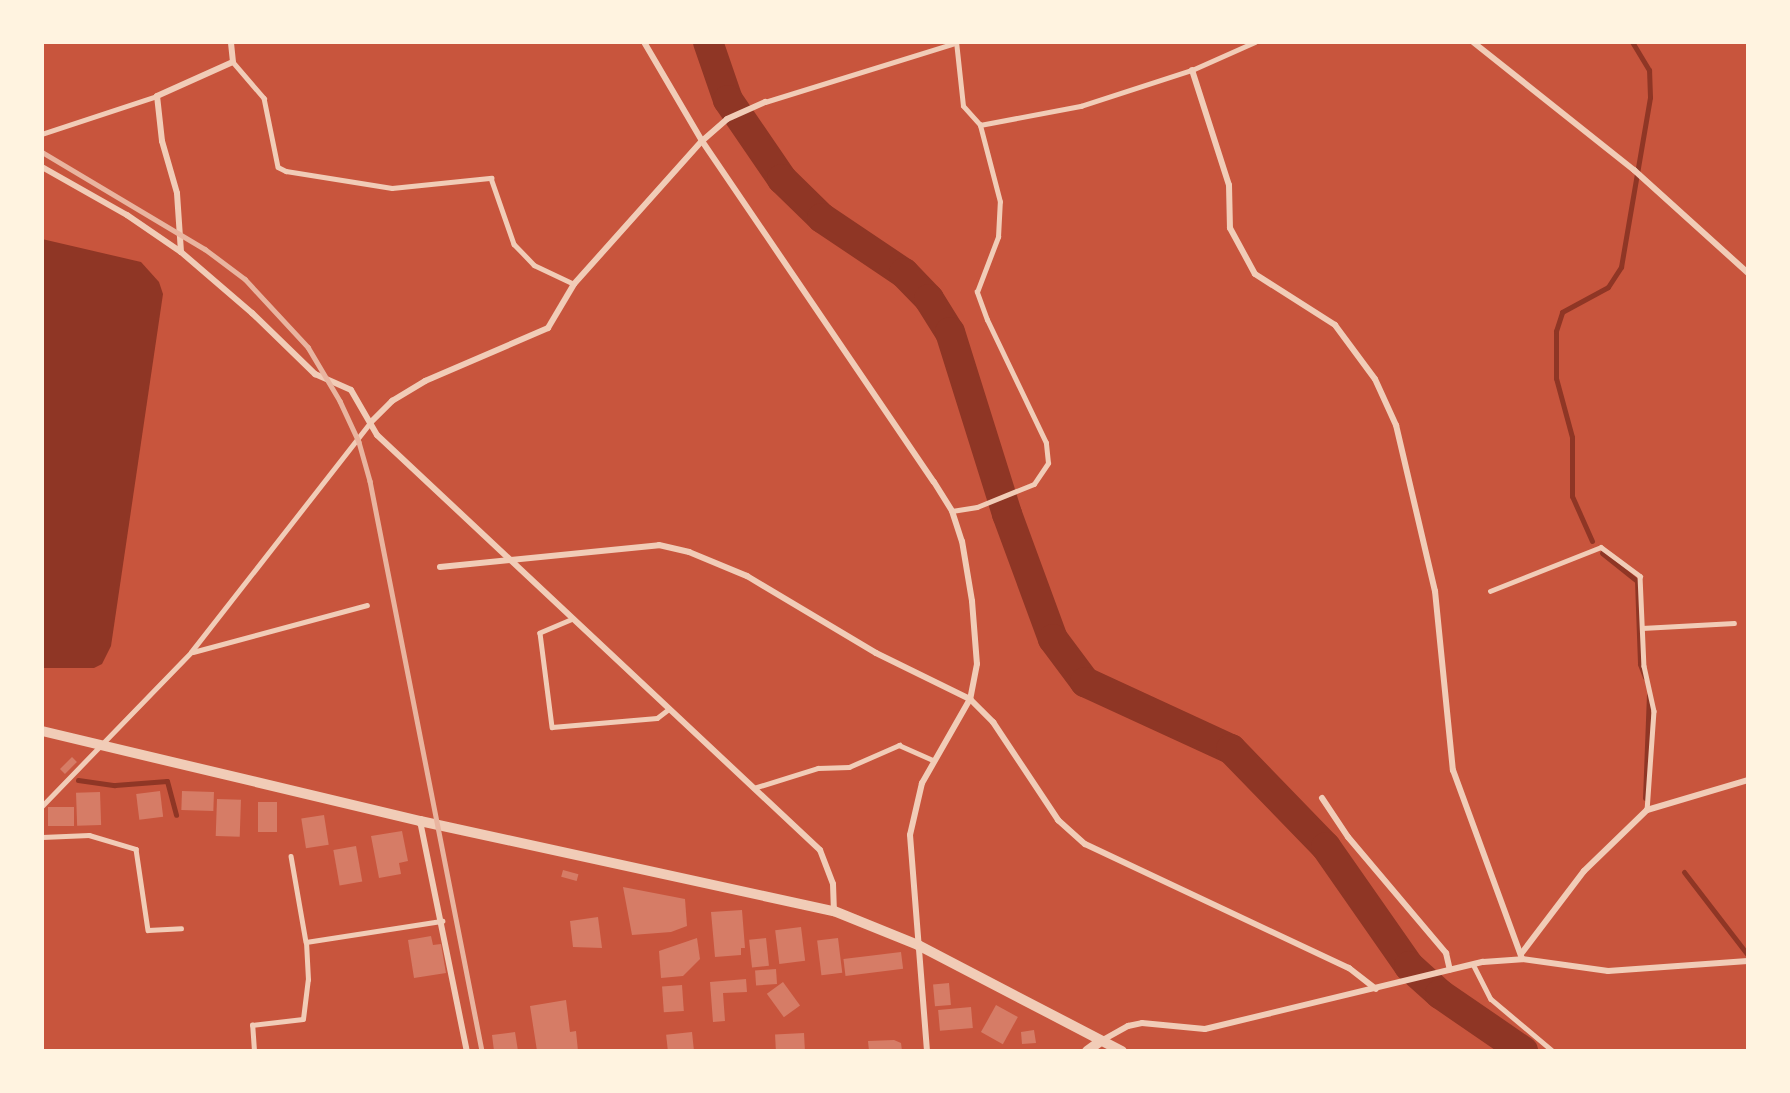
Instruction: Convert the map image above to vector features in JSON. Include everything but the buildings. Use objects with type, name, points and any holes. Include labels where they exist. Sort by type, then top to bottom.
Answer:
[{"type":"street","points":[[181,252],[177,193],[162,141],[157,96],[233,62],[231,42]]},
{"type":"street","points":[[644,42],[702,141],[952,512],[962,541],[972,601],[977,664],[970,699],[932,760],[914,807],[910,836],[927,1051]]},
{"type":"street","points":[[1473,42],[1634,170],[1748,273]]},
{"type":"street","points":[[1192,70],[1229,184],[1230,228],[1256,274],[1335,325],[1375,379],[1396,425],[1435,591],[1453,770],[1504,918],[1522,957]]},
{"type":"street","points":[[371,422],[392,401],[425,381],[548,328],[574,284],[702,141],[727,119],[765,102]]},
{"type":"street","points":[[42,167],[127,215],[181,252],[252,313],[315,374],[351,390],[377,435],[820,850],[833,884],[834,910]]},
{"type":"street","points":[[440,567],[659,545],[689,552],[747,576],[876,653],[970,699],[993,722],[1058,820],[1085,844],[1348,968],[1376,989]]},
{"type":"street","points":[[42,731],[420,820],[834,910],[918,945],[1122,1051]]},
{"type":"street","points":[[1522,957],[1584,871],[1647,810],[1748,780]]},
{"type":"street","points":[[1322,798],[1348,837],[1446,953],[1448,970]]},
{"type":"street","points":[[420,820],[467,1051]]},
{"type":"street","points":[[1087,1051],[1128,1026],[1142,1023],[1205,1029],[1473,964],[1522,957],[1608,971],[1748,961]]},
{"type":"lane","points":[[765,102],[956,42],[963,106],[980,125],[1000,202],[998,237],[977,292],[987,320],[1046,443],[1048,463],[1034,484],[977,507],[952,512]]},
{"type":"lane","points":[[980,125],[1081,106],[1192,70],[1255,42]]},
{"type":"lane","points":[[233,62],[264,98],[278,166],[286,171],[392,188],[491,178],[514,244],[534,265],[574,284]]},
{"type":"lane","points":[[42,134],[157,96]]},
{"type":"lane","points":[[42,806],[191,652],[371,422]]},
{"type":"lane","points":[[1490,591],[1601,547],[1640,576],[1644,666],[1654,711],[1647,810]]},
{"type":"lane","points":[[191,652],[367,605]]},
{"type":"lane","points":[[573,619],[540,633],[552,727],[657,718],[669,709]]},
{"type":"lane","points":[[1642,628],[1734,623]]},
{"type":"lane","points":[[754,788],[818,768],[849,766],[899,745],[932,760]]},
{"type":"lane","points":[[42,837],[89,835],[136,849],[148,930],[181,928]]},
{"type":"lane","points":[[254,1051],[252,1025],[303,1019],[308,980],[306,942],[291,856]]},
{"type":"lane","points":[[306,942],[442,921]]},
{"type":"lane","points":[[1473,964],[1491,999],[1553,1051]]},
{"type":"shaded area","points":[[42,239],[141,262],[159,282],[163,294],[111,646],[102,664],[94,668],[42,668]]},
{"type":"waterway","points":[[708,42],[728,100],[782,179],[822,218],[904,273],[929,299],[950,332],[1007,514],[1053,639],[1085,682],[1231,749],[1326,847],[1409,966],[1440,994],[1523,1051]]},
{"type":"waterway","points":[[1592,541],[1572,496],[1572,437],[1556,378],[1556,331],[1562,312],[1608,287],[1621,267],[1650,97],[1649,70],[1632,42]]},
{"type":"waterway","points":[[1602,553],[1637,581],[1640,664],[1645,677]]},
{"type":"waterway","points":[[1645,798],[1649,695]]},
{"type":"waterway","points":[[78,780],[115,785],[167,781],[176,815]]},
{"type":"waterway","points":[[1684,872],[1748,955]]},
{"type":"railway","points":[[42,152],[205,249],[245,279],[308,347],[340,401],[359,442],[370,481],[482,1051]]}]
